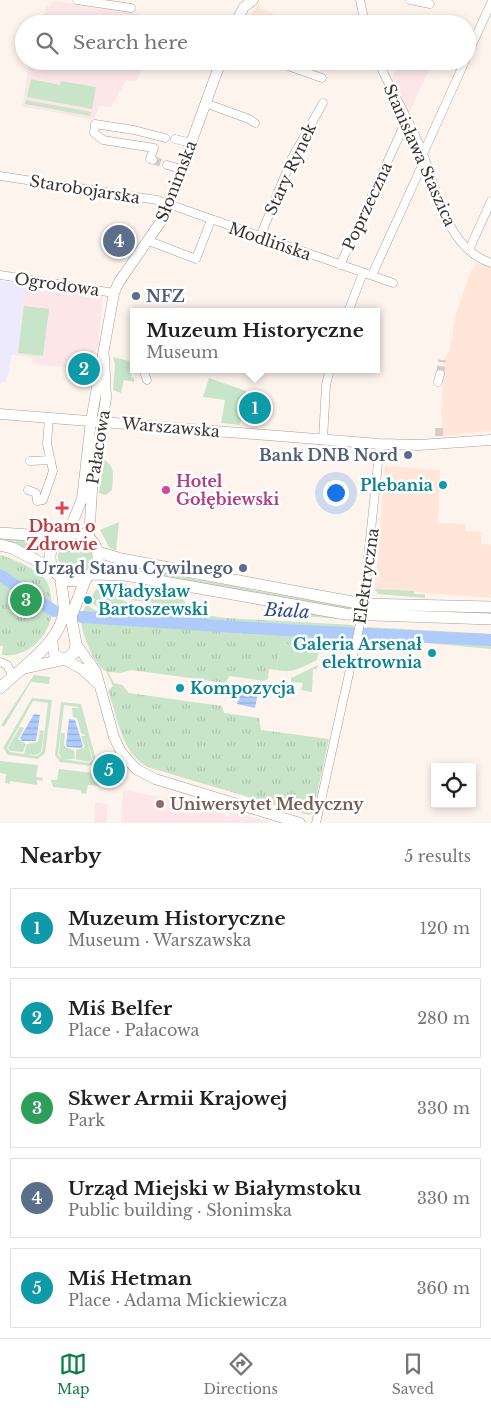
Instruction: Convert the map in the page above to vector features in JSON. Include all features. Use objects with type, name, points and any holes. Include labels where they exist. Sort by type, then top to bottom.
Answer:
[{"type":"main road","points":[[0,533],[64,535],[75,532],[89,537],[98,552],[98,564],[77,598],[72,617],[52,640],[0,688]]},
{"type":"main road","points":[[23,668],[70,657],[76,644],[66,624],[62,594],[50,552],[64,535]]},
{"type":"main road","points":[[0,545],[12,548],[73,581],[89,576],[125,574],[362,610],[491,619]]},
{"type":"main road","points":[[98,552],[111,557],[362,610],[491,607]]},
{"type":"main road","points":[[149,579],[152,565]]},
{"type":"street","points":[[76,0],[131,8]]},
{"type":"street","points":[[360,0],[363,15]]},
{"type":"street","points":[[410,0],[430,4]]},
{"type":"street","points":[[240,15],[247,2]]},
{"type":"street","points":[[476,36],[491,3]]},
{"type":"street","name":"Słonimska","points":[[114,293],[127,269],[149,241],[169,204],[218,70]]},
{"type":"street","points":[[299,70],[322,78]]},
{"type":"street","name":"Stanisława Staszica","points":[[382,70],[424,156],[441,206],[457,237],[469,250],[491,263]]},
{"type":"street","points":[[350,308],[424,156],[461,70]]},
{"type":"street","points":[[205,103],[249,119],[255,124]]},
{"type":"street","name":"Stary Rynek","points":[[260,237],[292,158],[323,103]]},
{"type":"street","name":"Poprzeczna","points":[[340,265],[407,119]]},
{"type":"street","points":[[154,160],[150,159],[154,148],[103,140],[94,134],[95,124],[134,130],[164,138]]},
{"type":"street","points":[[175,139],[191,143]]},
{"type":"street","points":[[167,164],[181,169]]},
{"type":"street","name":"Starobojarska","points":[[0,176],[157,200],[169,204]]},
{"type":"street","points":[[469,250],[491,200]]},
{"type":"street","name":"Modlińska","points":[[169,204],[393,283]]},
{"type":"street","points":[[149,241],[196,259],[211,220]]},
{"type":"street","name":"Ogrodowa","points":[[0,275],[114,293]]},
{"type":"street","name":"Pałacowa","points":[[64,535],[82,499],[90,421],[99,368],[104,356],[114,293]]},
{"type":"street","name":"Pałacowa","points":[[89,537],[89,515],[106,398],[104,356]]},
{"type":"street","points":[[145,373],[147,380]]},
{"type":"street","points":[[323,440],[326,385],[329,373]]},
{"type":"street","name":"Warszawska","points":[[0,414],[380,444],[439,440],[491,440]]},
{"type":"street","points":[[28,490],[36,493],[37,501],[44,500],[53,470],[47,444],[49,418]]},
{"type":"street","name":"Elektryczna","points":[[316,823],[359,628],[368,566],[380,444]]},
{"type":"street","points":[[30,461],[51,460]]},
{"type":"street","points":[[52,640],[51,650],[62,660],[82,669],[99,685]]},
{"type":"street","points":[[76,644],[96,672],[117,745],[128,761],[145,774],[300,823]]},
{"type":"street","points":[[0,662],[8,665],[13,676]]},
{"type":"shaded area","points":[[55,1],[140,15],[44,15],[46,6],[51,6],[51,3]]},
{"type":"shaded area","points":[[257,6],[275,15],[251,15]]},
{"type":"shaded area","points":[[28,70],[141,70],[137,81],[126,80],[111,107],[99,106],[94,120],[22,106]]},
{"type":"shaded area","points":[[396,70],[429,70],[409,113],[392,80]]},
{"type":"shaded area","points":[[477,263],[491,268],[491,431],[443,436],[441,413],[444,360],[450,349],[455,316],[471,271]]},
{"type":"shaded area","points":[[0,281],[22,284],[24,287],[18,353],[17,355],[12,355],[6,382],[0,383]]},
{"type":"shaded area","points":[[24,287],[103,296],[98,346],[95,354],[90,355],[85,370],[33,364],[34,358],[17,355]]},
{"type":"shaded area","points":[[385,466],[440,470],[438,523],[465,524],[465,531],[482,532],[481,544],[491,545],[491,598],[375,589]]},
{"type":"shaded area","name":"Uniwersytet Medyczny","points":[[123,790],[223,809],[225,816],[229,818],[232,812],[272,823],[121,823]]},
{"type":"shaded area","points":[[95,802],[108,805],[106,823],[94,823]]},
{"type":"green space","points":[[31,79],[60,85],[61,81],[96,87],[92,109],[27,97]]},
{"type":"green space","points":[[26,100],[91,112],[90,116],[25,104]]},
{"type":"green space","points":[[24,306],[49,309],[43,356],[18,353]]},
{"type":"green space","points":[[113,357],[130,361],[130,373],[131,377],[134,378],[134,382],[124,380],[121,393],[113,390],[115,364]]},
{"type":"green space","points":[[209,378],[246,391],[240,425],[221,423],[225,400],[203,397]]},
{"type":"green space","points":[[103,459],[110,465],[113,472],[112,490],[106,495],[99,493]]},
{"type":"green space","points":[[119,522],[116,551],[109,547],[100,530]]},
{"type":"green space","points":[[4,539],[42,540],[37,555]]},
{"type":"green space","points":[[75,540],[82,541],[87,545],[91,550],[91,564],[87,569],[82,573],[75,574],[68,573],[63,569],[59,564],[58,557],[59,550],[63,545],[68,541]]},
{"type":"green space","points":[[0,555],[24,564],[41,575],[47,583],[51,597],[51,619],[47,629],[33,646],[24,652],[14,655],[2,655],[3,646],[0,646]]},
{"type":"green space","points":[[155,572],[354,608],[357,611],[154,575]]},
{"type":"green space","points":[[126,584],[126,589],[136,591],[137,586],[155,590],[154,593],[181,596],[188,607],[130,600],[111,586]]},
{"type":"green space","points":[[96,589],[111,592],[129,604],[140,606],[127,612],[103,611],[89,601]]},
{"type":"green space","points":[[375,589],[414,591],[414,594],[425,594],[425,598],[378,594]]},
{"type":"green space","points":[[86,605],[102,614],[123,616],[156,608],[226,618],[354,625],[348,650],[281,644],[276,670],[269,669],[268,679],[264,681],[229,676],[226,683],[131,670],[121,673],[108,672],[114,683],[122,685],[129,693],[222,706],[224,713],[259,718],[261,730],[329,739],[313,813],[309,815],[147,767],[138,760],[121,733],[108,691],[113,686],[106,671],[93,657],[86,641],[81,620]]},
{"type":"green space","points":[[287,609],[353,620],[289,615]]},
{"type":"green space","points":[[367,627],[491,634],[491,649],[393,640],[392,643],[366,641],[365,643]]},
{"type":"green space","points":[[281,644],[317,647],[319,651],[317,660],[292,671],[276,670]]},
{"type":"green space","points":[[318,665],[317,669],[313,669],[312,692],[301,690],[303,683],[291,682],[291,678]]},
{"type":"green space","points":[[34,675],[50,677],[49,684],[31,682],[4,727],[1,725]]},
{"type":"green space","points":[[32,698],[52,700],[45,753],[38,759],[8,755],[3,748]],"holes":[[[33,701],[48,703],[42,752],[37,756],[25,754],[37,755],[41,752],[44,731],[40,730],[38,742],[27,744],[24,754],[10,752],[7,748]]]},
{"type":"green space","points":[[61,702],[81,704],[96,760],[90,766],[60,762],[55,755]],"holes":[[[64,705],[78,707],[79,710],[78,708],[72,708],[73,717],[77,718],[81,733],[86,736],[81,736],[85,747],[76,750],[76,759],[88,762],[92,759],[86,737],[93,759],[89,763],[64,759],[75,759],[74,750],[64,745],[65,733],[61,733],[59,754],[62,759],[58,755]]]},
{"type":"green space","points":[[20,727],[24,728],[18,739],[26,744],[23,752],[10,751],[8,748]]},
{"type":"green space","points":[[0,761],[38,765],[36,777],[43,778],[42,781],[37,780],[37,785],[10,781],[10,784],[5,783],[6,774],[0,773]]},
{"type":"green space","points":[[59,769],[101,774],[100,786],[88,785],[86,794],[81,793],[81,790],[53,787],[51,780],[57,780]]},
{"type":"water","points":[[240,690],[258,692],[255,708],[237,704]]},
{"type":"water","points":[[34,714],[40,715],[36,741],[22,741],[20,738]]},
{"type":"water","points":[[69,719],[75,720],[83,746],[81,748],[67,747],[66,745]]},
{"type":"waterway","name":"Biala","points":[[0,575],[54,611]]},
{"type":"waterway","name":"Biala","points":[[82,617],[284,630],[491,640]]},
{"type":"tunnel","points":[[153,160],[167,165]]},
{"type":"tunnel","points":[[440,374],[442,360]]},
{"type":"tunnel","points":[[439,424],[439,436]]},
{"type":"place","name":"Urząd Miejski w Białymstoku","points":[[119,241]]},
{"type":"place","name":"NFZ","points":[[136,296]]},
{"type":"place","name":"Miś Belfer","points":[[84,369]]},
{"type":"place","name":"Muzeum Historyczne","points":[[255,408]]},
{"type":"place","name":"Bank DNB Nord","points":[[408,455]]},
{"type":"place","name":"Plebania","points":[[443,485]]},
{"type":"place","name":"Hotel Gołębiewski","points":[[166,490]]},
{"type":"place","name":"Dbam o Zdrowie","points":[[62,508]]},
{"type":"place","name":"Urząd Stanu Cywilnego","points":[[243,568]]},
{"type":"place","name":"Skwer Armii Krajowej","points":[[26,600]]},
{"type":"place","name":"Władysław Bartoszewski","points":[[88,600]]},
{"type":"place","name":"Galeria Arsenał elektrownia","points":[[432,653]]},
{"type":"place","name":"Kompozycja","points":[[180,688]]},
{"type":"place","name":"Miś Hetman","points":[[109,770]]},
{"type":"place","name":"Uniwersytet Medyczny","points":[[160,804]]}]
